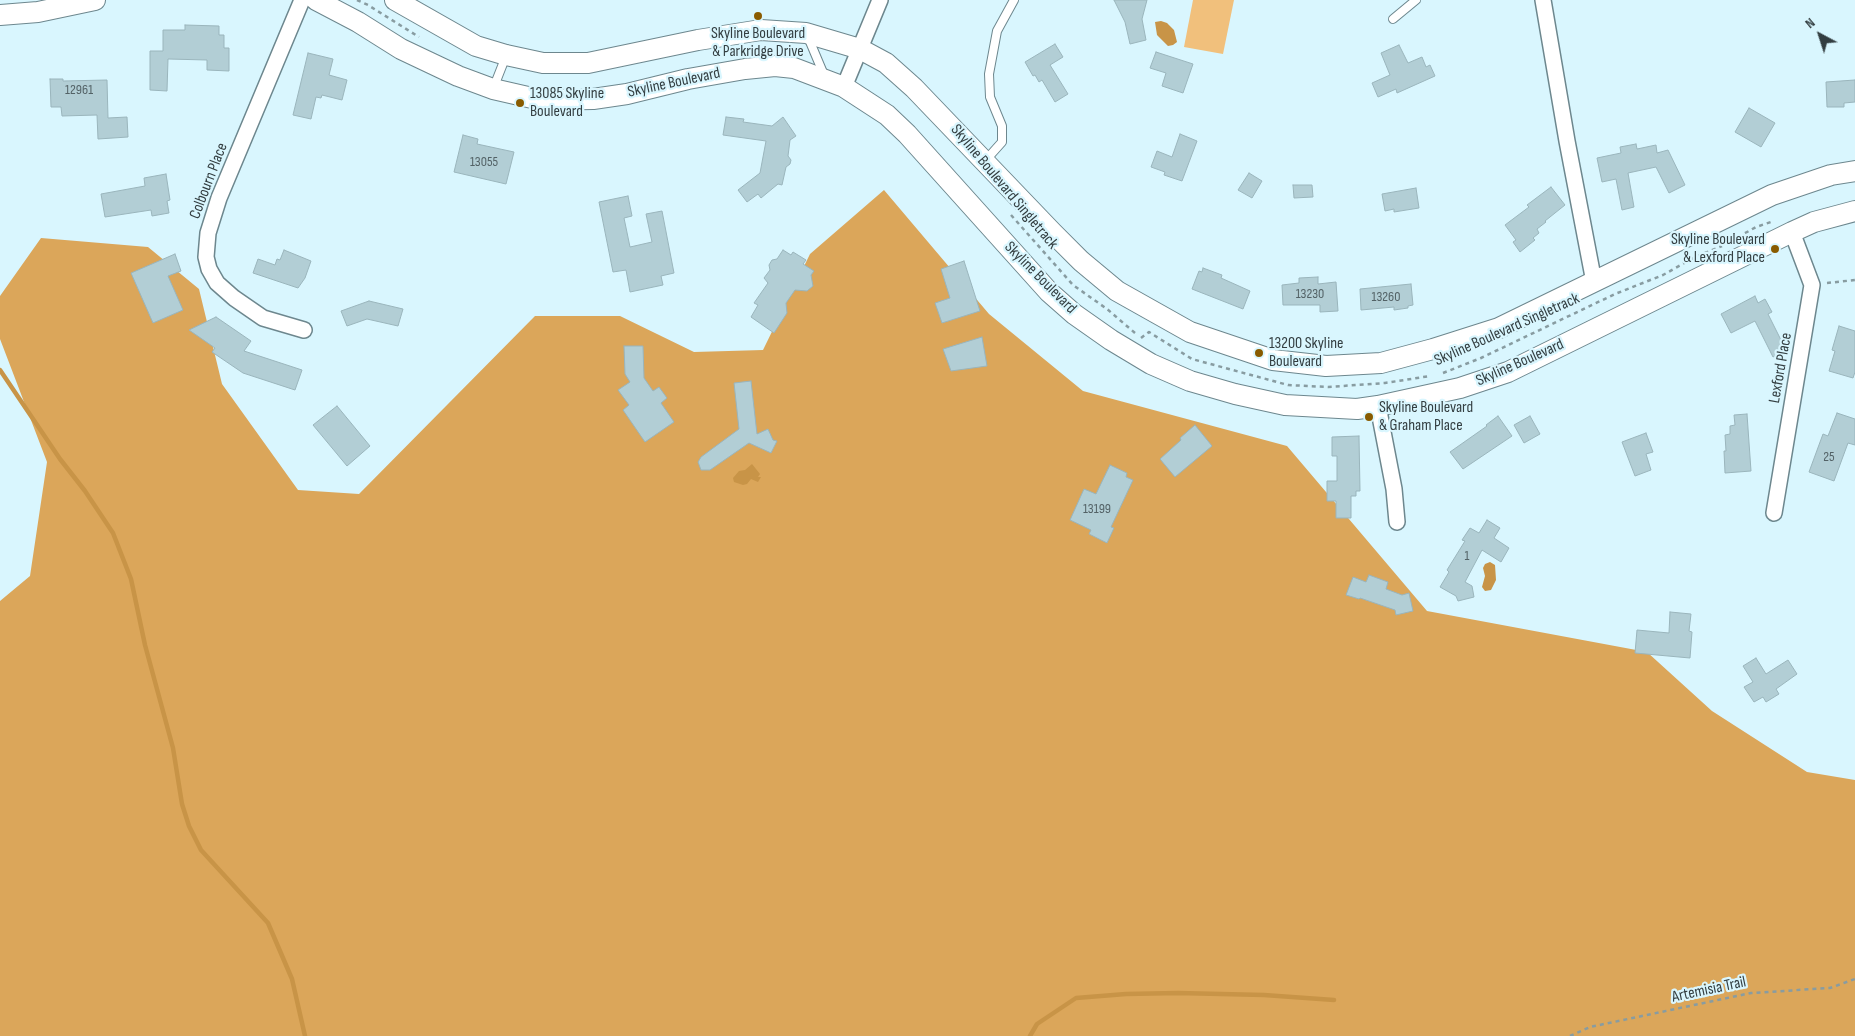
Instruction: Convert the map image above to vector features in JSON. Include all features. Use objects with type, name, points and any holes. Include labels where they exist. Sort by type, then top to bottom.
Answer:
[{"type":"main road","points":[[0,15],[38,12],[94,0]]},
{"type":"main road","name":"Skyline Boulevard","points":[[316,0],[358,22],[401,49],[458,76],[493,89],[541,100],[593,99],[627,94],[688,79],[775,66],[794,68],[844,86],[887,115],[907,134],[1049,292],[1074,314],[1147,363],[1190,381],[1235,394],[1285,405],[1357,409],[1378,406],[1460,388],[1508,372],[1792,232],[1814,222],[1855,211]]},
{"type":"main road","points":[[394,0],[476,46],[543,63],[588,62],[636,54],[698,40],[761,30],[806,33],[860,49],[886,63],[914,88],[1081,261],[1117,291],[1190,332],[1273,360],[1326,366],[1381,363],[1499,328],[1772,195],[1824,178],[1855,171]]},
{"type":"street","name":"Colbourn Place","points":[[302,0],[219,198],[208,233],[206,257],[209,269],[217,283],[234,298],[263,318],[304,330]]},
{"type":"street","points":[[844,86],[880,0]]},
{"type":"street","points":[[1543,0],[1594,282]]},
{"type":"street","name":"Lexford Place","points":[[1774,513],[1812,285],[1792,232]]},
{"type":"street","points":[[1378,406],[1394,489],[1398,522]]},
{"type":"lane","points":[[984,162],[1002,142],[1002,126],[990,97],[989,74],[997,31],[1014,0]]},
{"type":"lane","points":[[1392,19],[1416,0]]},
{"type":"lane","points":[[806,33],[825,79]]},
{"type":"lane","points":[[493,89],[506,55]]},
{"type":"path","name":"Skyline Boulevard Singletrack","points":[[1007,210],[1073,285],[1107,309],[1142,339],[1149,332],[1192,359],[1288,385],[1328,387],[1385,383],[1431,376]]},
{"type":"path","name":"Skyline Boulevard Singletrack","points":[[1440,374],[1481,358],[1726,244],[1756,227],[1772,222]]},
{"type":"path","points":[[1836,282],[1855,280]]},
{"type":"path","name":"Artemisia Trail","points":[[1570,1036],[1590,1028],[1751,993],[1830,988],[1855,980]]},
{"type":"shaded area","points":[[1193,0],[1234,0],[1223,54],[1184,47]]},
{"type":"shaded area","points":[[1155,22],[1167,23],[1174,30],[1177,42],[1173,45],[1168,46],[1157,35]]},
{"type":"shaded area","points":[[884,190],[989,314],[1083,391],[1287,446],[1427,611],[1647,652],[1712,711],[1807,772],[1855,780],[1855,1036],[0,1036],[0,601],[30,576],[47,462],[0,339],[0,296],[41,238],[148,247],[199,289],[222,384],[298,490],[359,494],[535,316],[620,316],[694,352],[763,350],[810,254]]},
{"type":"shaded area","points":[[752,464],[760,474],[758,477],[761,477],[758,482],[751,479],[747,484],[743,485],[734,482],[733,478],[739,471],[745,470]]},
{"type":"shaded area","points":[[1490,562],[1495,565],[1496,580],[1491,590],[1485,591],[1482,587],[1485,576],[1483,568],[1485,564]]},
{"type":"building","points":[[1114,0],[1147,0],[1142,19],[1146,40],[1130,44],[1125,22]]},
{"type":"building","points":[[185,25],[219,26],[219,35],[224,35],[224,48],[229,48],[229,71],[207,70],[207,60],[168,59],[167,91],[150,90],[150,51],[163,51],[163,30],[185,30]]},
{"type":"building","points":[[1055,44],[1063,57],[1050,65],[1068,94],[1055,102],[1042,80],[1039,82],[1035,75],[1033,76],[1025,62]]},
{"type":"building","points":[[1399,45],[1408,63],[1422,57],[1426,67],[1430,65],[1435,76],[1397,93],[1396,89],[1378,97],[1372,83],[1390,75],[1381,53]]},
{"type":"building","points":[[1156,52],[1193,64],[1183,93],[1162,86],[1166,73],[1150,68]]},
{"type":"building","points":[[308,53],[333,59],[329,75],[347,80],[342,100],[322,95],[321,98],[316,97],[311,119],[293,115]]},
{"type":"building","points":[[50,79],[63,79],[63,81],[107,80],[108,118],[127,117],[128,137],[98,139],[97,115],[62,116],[61,107],[51,107]]},
{"type":"building","points":[[1855,80],[1855,102],[1844,103],[1844,107],[1827,107],[1826,82]]},
{"type":"building","points":[[1749,108],[1775,123],[1761,147],[1735,132]]},
{"type":"building","points":[[726,117],[744,119],[743,122],[772,126],[783,117],[796,136],[790,140],[788,156],[791,160],[790,164],[786,167],[782,185],[778,184],[761,198],[758,194],[747,202],[738,190],[760,173],[766,141],[723,135]]},
{"type":"building","points":[[1180,134],[1197,141],[1182,181],[1164,175],[1165,172],[1151,167],[1157,151],[1172,157]]},
{"type":"building","points":[[463,135],[478,139],[477,144],[514,152],[506,184],[454,172]]},
{"type":"building","points":[[1636,144],[1637,149],[1656,145],[1657,153],[1668,150],[1685,185],[1669,193],[1656,167],[1628,173],[1634,207],[1622,210],[1616,179],[1602,182],[1597,158],[1621,153],[1620,147]]},
{"type":"building","points":[[1249,173],[1262,181],[1252,198],[1238,190]]},
{"type":"building","points":[[166,174],[170,200],[167,201],[169,213],[152,216],[151,210],[105,217],[101,194],[145,186],[144,178]]},
{"type":"building","points":[[1293,185],[1312,185],[1313,197],[1294,198]]},
{"type":"building","points":[[1551,187],[1565,205],[1537,229],[1539,233],[1533,238],[1535,240],[1520,252],[1513,242],[1516,240],[1505,225]]},
{"type":"building","points":[[1416,188],[1419,208],[1394,212],[1394,209],[1385,211],[1382,194]]},
{"type":"building","points":[[628,196],[632,216],[624,218],[630,247],[652,242],[646,214],[662,211],[674,273],[661,276],[663,285],[630,292],[626,270],[613,272],[599,202]]},
{"type":"building","points":[[284,250],[311,261],[305,278],[298,288],[253,273],[258,259],[275,265],[277,259],[280,260]]},
{"type":"building","points":[[783,250],[791,255],[793,252],[806,260],[803,264],[814,271],[811,275],[813,286],[807,291],[795,290],[786,303],[787,313],[774,333],[751,317],[758,305],[754,303],[768,283],[764,278],[770,270],[769,265],[772,260],[777,259]]},
{"type":"building","points":[[175,254],[181,271],[168,276],[183,310],[153,323],[131,273]]},
{"type":"building","points":[[964,261],[980,311],[942,323],[935,303],[950,298],[941,269]]},
{"type":"building","points":[[1203,268],[1222,275],[1221,278],[1250,291],[1243,309],[1192,289],[1199,271],[1202,272]]},
{"type":"building","points":[[1318,277],[1318,284],[1336,282],[1338,311],[1320,312],[1320,305],[1283,305],[1282,285],[1299,283],[1299,278]]},
{"type":"building","points":[[1411,284],[1413,305],[1408,306],[1408,308],[1394,310],[1394,307],[1361,310],[1360,289]]},
{"type":"building","points":[[1755,296],[1758,303],[1765,299],[1772,312],[1768,314],[1786,350],[1773,357],[1755,321],[1731,333],[1721,314]]},
{"type":"building","points":[[369,301],[403,309],[398,326],[367,319],[347,326],[341,311]]},
{"type":"building","points":[[216,317],[251,341],[244,351],[302,370],[295,390],[243,373],[212,352],[215,348],[189,330]]},
{"type":"building","points":[[1839,326],[1855,331],[1855,372],[1853,378],[1829,371],[1835,351],[1832,350]]},
{"type":"building","points":[[982,337],[987,366],[951,371],[943,349]]},
{"type":"building","points":[[624,346],[643,346],[644,378],[653,391],[659,387],[667,398],[661,403],[674,422],[645,442],[623,410],[629,405],[618,390],[630,382],[625,374]]},
{"type":"building","points":[[751,381],[757,434],[768,429],[773,440],[777,441],[771,453],[749,443],[710,470],[701,470],[698,462],[701,457],[739,429],[734,383]]},
{"type":"building","points":[[337,406],[370,446],[347,466],[313,425]]},
{"type":"building","points":[[1837,413],[1855,419],[1855,445],[1848,443],[1834,481],[1809,472],[1823,434],[1828,436]]},
{"type":"building","points":[[1747,414],[1751,471],[1725,473],[1725,435],[1730,434],[1730,426],[1735,425],[1734,415]]},
{"type":"building","points":[[1498,416],[1512,436],[1463,469],[1450,452]]},
{"type":"building","points":[[1530,416],[1540,434],[1524,443],[1514,425]]},
{"type":"building","points":[[1195,425],[1212,446],[1175,477],[1160,459]]},
{"type":"building","points":[[1646,433],[1653,452],[1646,454],[1651,470],[1635,476],[1622,442]]},
{"type":"building","points":[[1359,436],[1360,491],[1356,491],[1356,496],[1351,496],[1351,518],[1336,518],[1336,501],[1327,501],[1327,481],[1337,481],[1337,456],[1332,456],[1332,437]]},
{"type":"building","points":[[1110,465],[1127,473],[1126,477],[1133,480],[1111,527],[1114,528],[1107,543],[1089,534],[1091,530],[1070,520],[1084,489],[1096,494]]},
{"type":"building","points":[[1487,520],[1500,528],[1494,538],[1509,548],[1501,562],[1482,550],[1465,582],[1472,586],[1474,597],[1458,601],[1456,596],[1440,587],[1449,572],[1447,570],[1465,541],[1462,540],[1470,528],[1479,533]]},
{"type":"building","points":[[1369,575],[1388,582],[1386,589],[1402,595],[1409,593],[1413,611],[1396,615],[1395,610],[1346,595],[1353,577],[1366,582]]},
{"type":"building","points":[[1670,612],[1691,614],[1689,631],[1692,632],[1690,658],[1635,653],[1637,630],[1669,633]]},
{"type":"building","points":[[1756,658],[1766,674],[1788,660],[1797,674],[1776,689],[1779,694],[1766,702],[1763,697],[1754,702],[1744,687],[1753,682],[1743,666]]},
{"type":"waterway","points":[[0,370],[113,533],[131,579],[145,645],[173,748],[182,804],[189,826],[201,850],[268,923],[292,979],[305,1036]]},
{"type":"waterway","points":[[1030,1036],[1037,1024],[1076,998],[1126,994],[1178,993],[1264,995],[1334,1000]]},
{"type":"place","name":"Skyline Boulevard & Parkridge Drive","points":[[758,16]]},
{"type":"place","name":"13085 Skyline Boulevard","points":[[520,103]]},
{"type":"place","name":"Skyline Boulevard & Lexford Place","points":[[1775,249]]},
{"type":"place","name":"13200 Skyline Boulevard","points":[[1259,353]]},
{"type":"place","name":"Skyline Boulevard & Graham Place","points":[[1369,417]]}]
